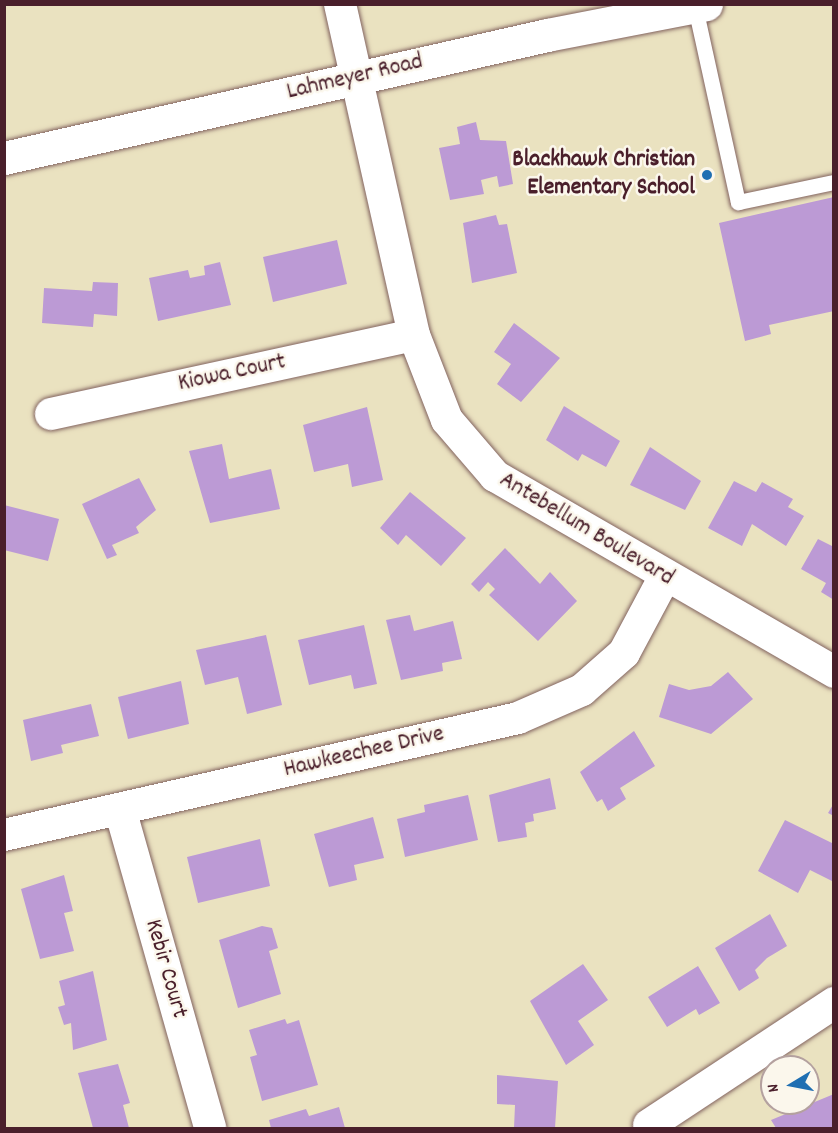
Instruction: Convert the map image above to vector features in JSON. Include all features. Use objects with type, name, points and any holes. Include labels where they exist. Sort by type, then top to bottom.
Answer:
[{"type":"street","name":"Antebellum Boulevard","points":[[340,4],[414,335],[447,420],[495,476],[664,578],[834,672]]},
{"type":"street","name":"Lahmeyer Road","points":[[4,158],[357,77],[701,6]]},
{"type":"street","name":"Kiowa Court","points":[[51,414],[414,335]]},
{"type":"street","name":"Hawkeechee Drive","points":[[4,835],[539,709],[582,690],[624,653],[664,578]]},
{"type":"street","name":"Kebir Court","points":[[120,809],[210,1128]]},
{"type":"street","points":[[649,1125],[834,1004]]},
{"type":"lane","points":[[701,6],[738,202],[834,182]]},
{"type":"building","points":[[476,122],[480,140],[506,141],[513,184],[499,187],[497,176],[481,180],[484,194],[450,200],[439,148],[460,144],[457,127]]},
{"type":"building","points":[[834,197],[834,311],[769,325],[771,334],[745,341],[719,223]]},
{"type":"building","points":[[496,215],[499,225],[507,224],[517,273],[472,283],[463,223]]},
{"type":"building","points":[[337,240],[347,284],[273,302],[263,257]]},
{"type":"building","points":[[220,262],[231,305],[158,321],[149,278],[188,270],[190,278],[205,275],[204,266]]},
{"type":"building","points":[[93,282],[118,283],[117,316],[94,314],[93,327],[42,323],[44,288],[92,291]]},
{"type":"building","points":[[514,323],[560,358],[521,402],[497,384],[511,364],[494,352]]},
{"type":"building","points":[[564,406],[620,441],[606,467],[582,454],[578,461],[546,440]]},
{"type":"building","points":[[367,407],[383,480],[352,487],[348,464],[314,472],[303,425]]},
{"type":"building","points":[[222,444],[229,479],[271,469],[280,509],[210,523],[189,451]]},
{"type":"building","points":[[650,447],[701,481],[685,510],[630,485]]},
{"type":"building","points":[[139,478],[156,510],[136,527],[139,533],[112,545],[117,555],[107,559],[82,504]]},
{"type":"building","points":[[734,481],[756,492],[762,482],[793,499],[788,507],[804,516],[786,546],[752,524],[742,546],[708,528]]},
{"type":"building","points":[[410,492],[466,538],[441,566],[406,535],[398,545],[380,528]]},
{"type":"building","points":[[4,505],[59,519],[48,561],[4,550]]},
{"type":"building","points":[[818,539],[834,547],[834,600],[821,592],[826,583],[801,569]]},
{"type":"building","points":[[505,548],[540,584],[550,572],[577,601],[538,641],[489,595],[495,589],[488,582],[479,592],[471,584]]},
{"type":"building","points":[[410,615],[414,631],[453,621],[462,659],[442,663],[443,671],[401,680],[386,620]]},
{"type":"building","points":[[364,625],[377,684],[354,689],[351,675],[309,685],[298,640]]},
{"type":"building","points":[[266,635],[282,705],[247,714],[238,677],[205,685],[196,650]]},
{"type":"building","points":[[728,672],[753,699],[711,734],[659,717],[669,684],[689,690],[711,686]]},
{"type":"building","points":[[181,681],[189,724],[128,739],[118,697]]},
{"type":"building","points":[[91,704],[99,736],[61,745],[63,753],[31,761],[23,720]]},
{"type":"building","points":[[634,731],[655,766],[620,788],[626,799],[608,811],[602,799],[597,802],[580,772]]},
{"type":"building","points":[[550,778],[556,809],[533,814],[534,821],[525,823],[527,837],[498,842],[489,795]]},
{"type":"building","points":[[468,795],[478,840],[405,857],[397,819],[425,812],[424,805]]},
{"type":"building","points":[[834,803],[834,816],[828,813]]},
{"type":"building","points":[[373,817],[384,858],[354,865],[357,880],[329,887],[314,834]]},
{"type":"building","points":[[785,820],[834,844],[834,882],[810,870],[798,893],[758,871]]},
{"type":"building","points":[[260,839],[270,886],[198,903],[187,857]]},
{"type":"building","points":[[64,875],[73,911],[64,913],[74,951],[40,959],[21,889]]},
{"type":"building","points":[[770,914],[787,946],[767,958],[755,970],[759,978],[739,991],[715,948]]},
{"type":"building","points":[[262,926],[272,928],[278,948],[269,951],[281,994],[238,1008],[219,940]]},
{"type":"building","points":[[583,964],[608,1000],[578,1021],[594,1045],[566,1065],[530,1001]]},
{"type":"building","points":[[698,966],[720,1003],[699,1015],[696,1009],[667,1027],[648,997]]},
{"type":"building","points":[[93,971],[107,1040],[73,1050],[71,1023],[64,1025],[58,1007],[65,1005],[59,981]]},
{"type":"building","points":[[285,1019],[287,1024],[299,1020],[318,1085],[262,1101],[250,1057],[257,1055],[249,1030]]},
{"type":"building","points":[[118,1064],[130,1103],[123,1105],[129,1128],[93,1128],[78,1073]]},
{"type":"building","points":[[497,1075],[558,1081],[555,1128],[514,1128],[515,1105],[497,1104]]},
{"type":"building","points":[[834,1094],[834,1128],[776,1128],[771,1120],[783,1115],[820,1115],[820,1100]]},
{"type":"building","points":[[339,1107],[345,1128],[271,1128],[269,1120],[306,1109],[309,1116]]},
{"type":"place","name":"Blackhawk Christian Elementary School","points":[[707,175]]}]
